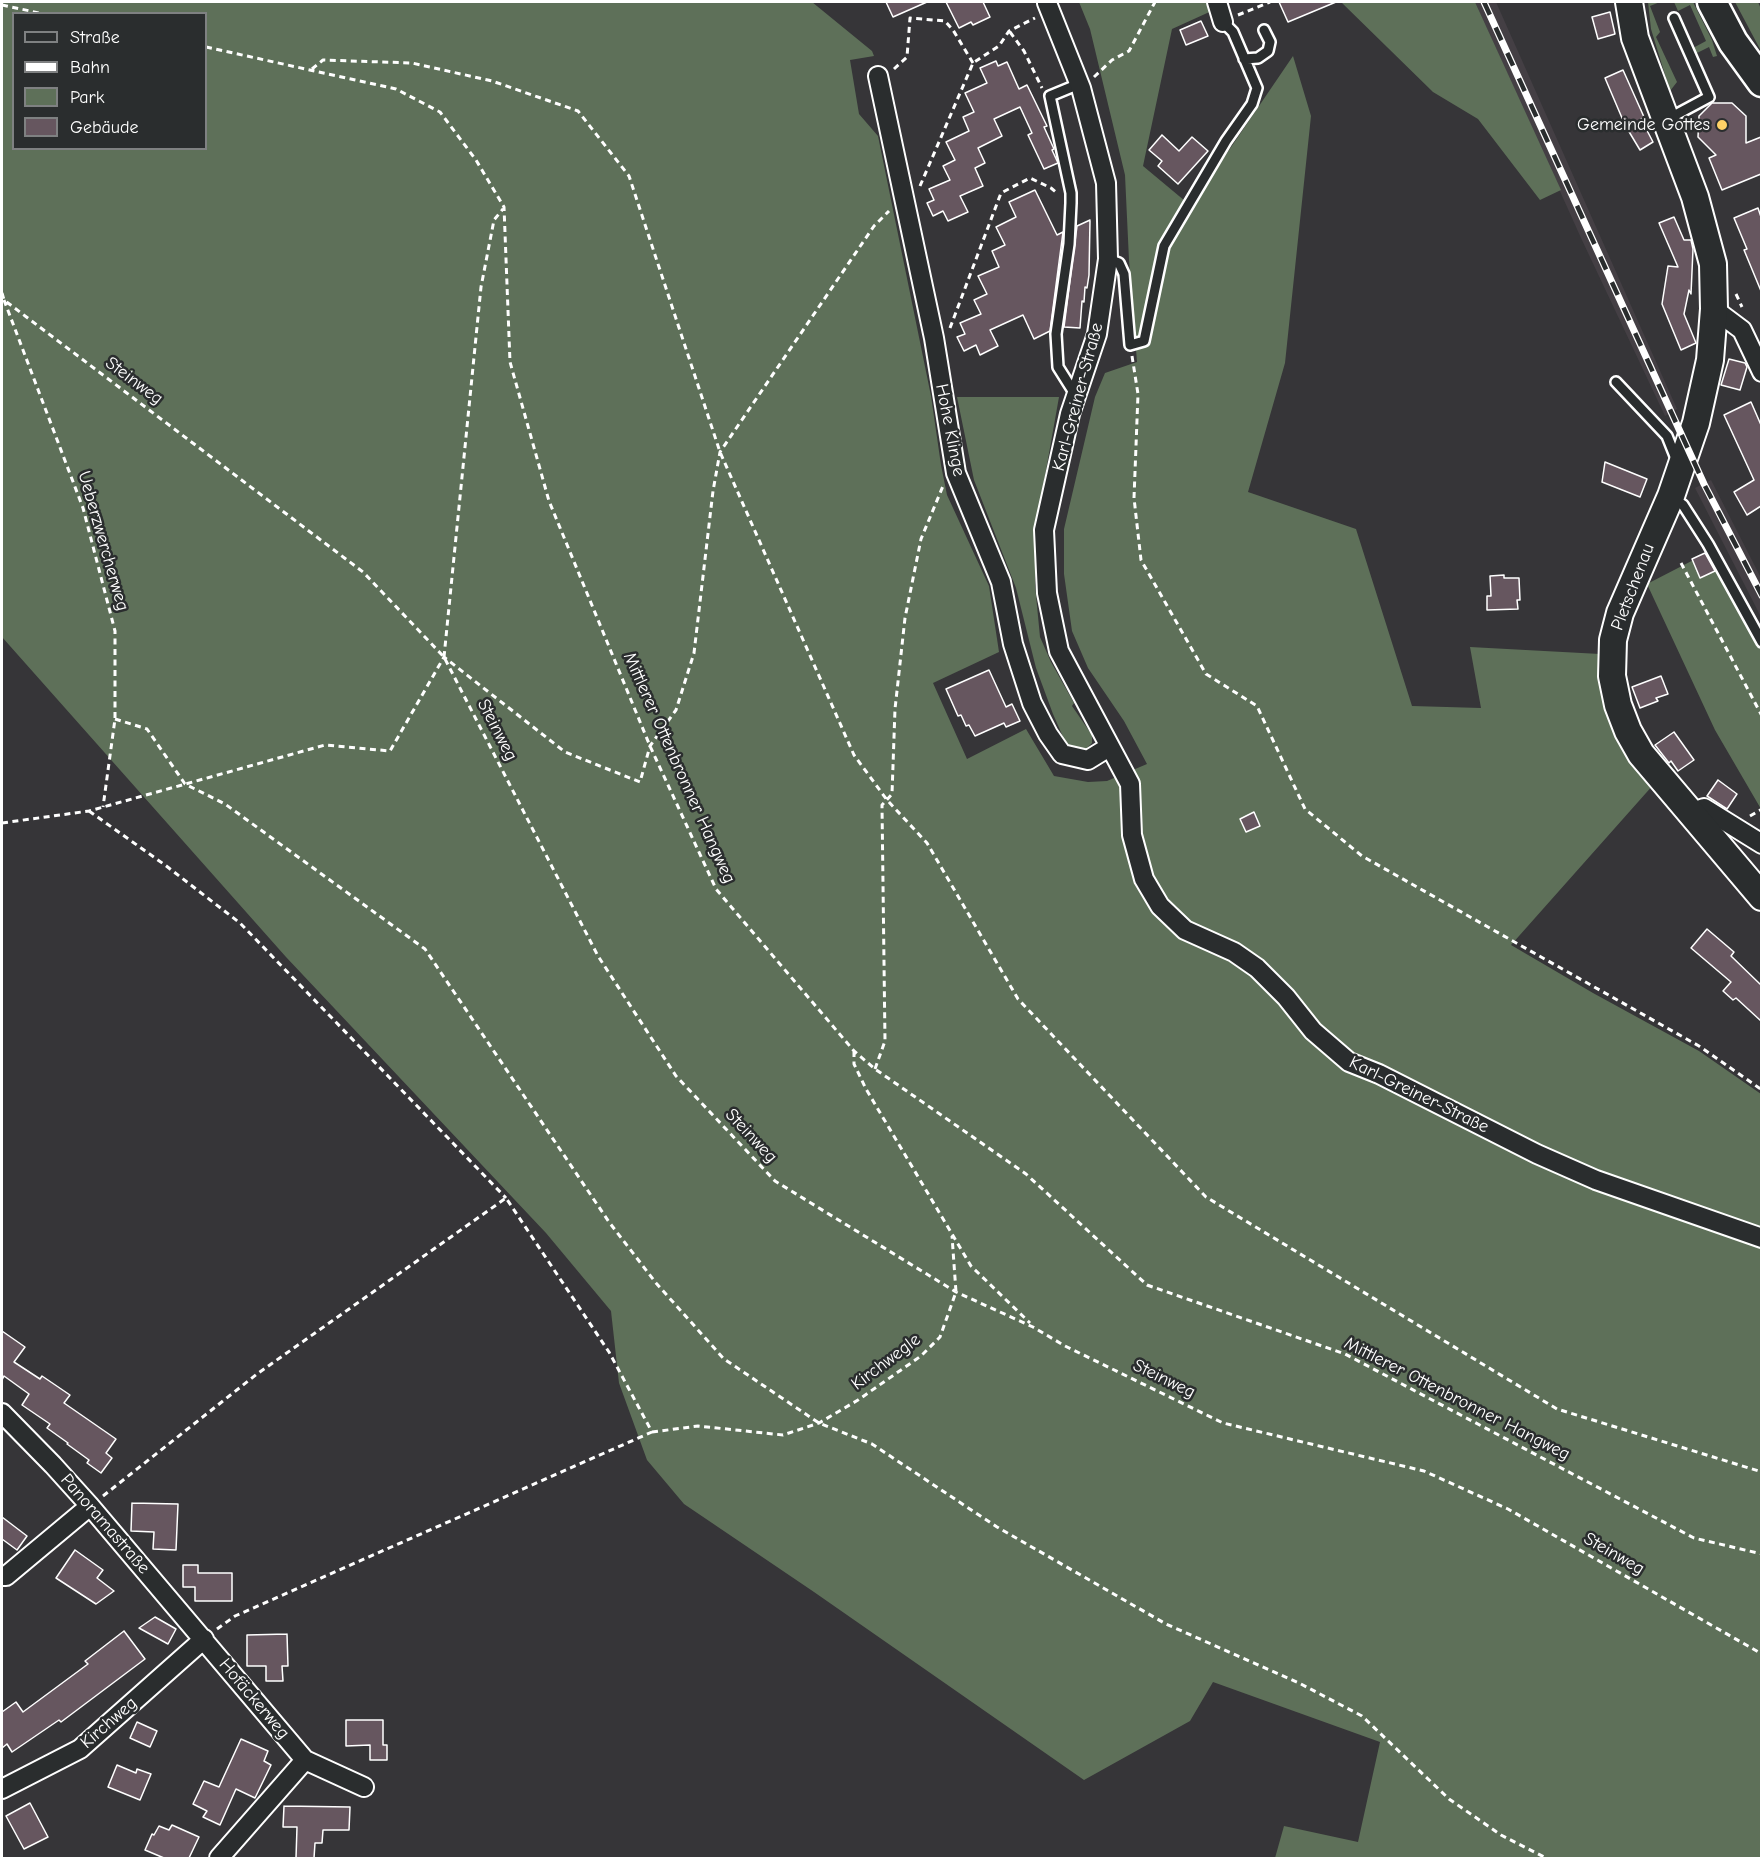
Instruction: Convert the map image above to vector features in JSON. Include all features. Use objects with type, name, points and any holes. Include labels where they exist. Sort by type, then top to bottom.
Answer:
[{"type":"main road","name":"Pletschenau","points":[[1629,2],[1635,38],[1695,197],[1713,264],[1714,309],[1710,360],[1696,423],[1671,496],[1620,613],[1612,640],[1612,676],[1618,705],[1641,754],[1761,897]]},
{"type":"main road","points":[[1712,2],[1733,42],[1761,82]]},
{"type":"street","points":[[1217,2],[1223,22]]},
{"type":"street","name":"Karl-Greiner-Straße","points":[[1044,9],[1080,86],[1107,183],[1108,259],[1097,334],[1070,414],[1044,530],[1047,593],[1059,651],[1130,784],[1132,835],[1144,879],[1160,906],[1185,930],[1234,952],[1257,968],[1286,997],[1313,1031],[1349,1062],[1379,1074],[1537,1154],[1596,1180],[1761,1238]]},
{"type":"street","name":"Hohe Klinge","points":[[878,76],[934,338],[956,473],[1001,582],[1013,644],[1032,703],[1048,735],[1062,754],[1088,760],[1110,747]]},
{"type":"street","points":[[1714,309],[1742,330],[1761,372]]},
{"type":"street","points":[[1690,813],[1704,808],[1761,844]]},
{"type":"street","name":"Panoramastraße","points":[[2,1413],[53,1464],[204,1639]]},
{"type":"street","points":[[2,1576],[6,1576],[90,1506]]},
{"type":"street","name":"Hofäckerweg","points":[[204,1639],[305,1760],[364,1787]]},
{"type":"street","name":"Kirchweg","points":[[2,1789],[81,1749],[204,1639]]},
{"type":"street","points":[[219,1858],[305,1760]]},
{"type":"lane","points":[[1666,120],[1709,97],[1674,18]]},
{"type":"lane","points":[[1108,259],[1119,263],[1124,274],[1130,345],[1144,341],[1164,246],[1226,141],[1252,104],[1257,88],[1233,32],[1223,22]]},
{"type":"lane","points":[[1244,58],[1258,58],[1268,51],[1270,42],[1264,30]]},
{"type":"lane","points":[[1076,396],[1058,367],[1056,334],[1069,244],[1071,193],[1050,96],[1080,86]]},
{"type":"lane","points":[[1616,382],[1666,436],[1676,456],[1685,460]]},
{"type":"lane","points":[[1671,496],[1683,505],[1708,544],[1761,642]]},
{"type":"path","points":[[1080,86],[1112,60],[1129,51],[1155,2]]},
{"type":"path","points":[[1223,22],[1270,2]]},
{"type":"path","points":[[2,5],[35,12]]},
{"type":"path","points":[[919,188],[973,63],[999,46],[1009,31],[1044,9]]},
{"type":"path","points":[[907,57],[910,18],[945,21],[973,63]]},
{"type":"path","points":[[1009,31],[1024,51],[1044,90],[1050,96]]},
{"type":"path","name":"Mittlerer Ottenbronner Hangweg","points":[[207,47],[396,89],[440,112],[476,159],[504,207],[510,362],[549,501],[650,746],[716,890],[854,1051],[875,1069],[1026,1174],[1147,1285],[1346,1354],[1695,1538],[1761,1554]]},
{"type":"path","points":[[312,70],[323,60],[412,63],[492,81],[578,111],[629,176],[720,452],[854,755],[887,800],[927,843],[1018,999],[1206,1197],[1557,1409],[1761,1472]]},
{"type":"path","points":[[950,328],[1001,193],[1030,178],[1058,194]]},
{"type":"path","points":[[444,657],[565,752],[640,782],[650,746],[676,710],[694,652],[720,452],[874,226],[902,196]]},
{"type":"path","points":[[2,823],[90,811],[325,745],[390,751],[444,657],[481,287],[494,220],[504,207]]},
{"type":"path","name":"Steinweg","points":[[2,294],[4,300],[363,572],[444,657],[598,956],[676,1076],[775,1181],[956,1292],[1033,1327],[1065,1346],[1223,1423],[1424,1471],[1508,1509],[1761,1654]]},
{"type":"path","name":"Ueberzwercherweg","points":[[2,294],[83,508],[115,631],[115,719],[103,807]]},
{"type":"path","points":[[1130,345],[1138,394],[1134,498],[1141,560],[1206,674],[1257,706],[1305,809],[1362,856],[1699,1046],[1761,1090]]},
{"type":"path","points":[[875,1069],[885,1041],[882,805],[892,794],[894,709],[905,618],[921,539],[941,488],[956,473]]},
{"type":"path","points":[[1681,563],[1761,716]]},
{"type":"path","points":[[115,719],[147,729],[185,784],[225,804],[425,949],[609,1222],[656,1283],[724,1359],[819,1423],[872,1444],[997,1527],[1166,1624],[1299,1683],[1362,1716],[1449,1799],[1501,1835],[1546,1858]]},
{"type":"path","points":[[90,811],[240,923],[506,1197],[609,1352],[652,1432]]},
{"type":"path","points":[[854,1051],[854,1064],[866,1089],[971,1266],[1033,1327]]},
{"type":"path","points":[[90,1506],[258,1374],[506,1197]]},
{"type":"path","name":"Kirchwegle","points":[[204,1639],[235,1616],[652,1432],[698,1426],[783,1435],[819,1423],[887,1381],[921,1356],[940,1337],[956,1292],[952,1236]]},
{"type":"shaded area","points":[[1475,2],[1496,2],[1677,409],[1665,416],[1581,238]]},
{"type":"shaded area","points":[[1711,480],[1761,578],[1761,617],[1695,488]]},
{"type":"green space","points":[[2,2],[812,2],[872,51],[874,56],[850,60],[859,114],[878,136],[931,396],[947,495],[989,586],[999,652],[933,683],[967,759],[1026,729],[1054,776],[1088,782],[1107,781],[1147,764],[1124,721],[1088,668],[1072,631],[1064,574],[1064,529],[1095,397],[1105,373],[1137,362],[1125,175],[1090,29],[1079,2],[1226,2],[1227,4],[1172,29],[1143,166],[1191,206],[1293,56],[1311,116],[1285,363],[1248,492],[1356,529],[1412,706],[1481,708],[1470,647],[1600,654],[1614,727],[1654,784],[1511,945],[1699,1051],[1761,1094],[1761,1858],[1275,1858],[1284,1826],[1358,1842],[1380,1742],[1213,1682],[1190,1721],[1084,1780],[684,1504],[647,1460],[619,1383],[611,1311],[546,1233],[286,957],[2,637]]},
{"type":"green space","points":[[1341,2],[1475,2],[1561,190],[1540,200],[1478,119],[1433,92]]},
{"type":"green space","points":[[1648,2],[1660,2],[1650,6],[1660,32],[1656,37],[1677,82],[1670,91],[1651,29]]},
{"type":"green space","points":[[1674,2],[1693,2],[1712,40],[1717,56],[1713,57],[1709,47],[1695,54],[1693,48],[1706,41],[1690,5],[1678,11]]},
{"type":"green space","points":[[1735,2],[1758,2],[1761,9],[1761,51]]},
{"type":"green space","points":[[957,397],[1059,397],[1037,521],[1035,585],[1040,637],[1074,703],[1072,706],[1092,735],[1092,743],[1086,749],[1075,751],[1067,746],[1036,668],[1016,588],[974,480]]},
{"type":"green space","points":[[1709,552],[1761,651],[1761,809],[1715,730],[1647,584]]},
{"type":"building","points":[[886,2],[927,2],[893,17]]},
{"type":"building","points":[[946,2],[983,2],[990,17],[973,25],[971,22],[959,28]]},
{"type":"building","points":[[1279,2],[1336,2],[1288,22]]},
{"type":"building","points":[[1610,12],[1615,34],[1598,39],[1592,17]]},
{"type":"building","points":[[1201,21],[1208,36],[1186,45],[1180,30]]},
{"type":"building","points":[[996,61],[998,66],[1007,62],[1019,89],[1027,85],[1047,126],[1044,127],[1058,163],[1044,169],[1028,135],[1032,133],[1020,107],[994,119],[1002,136],[978,148],[985,163],[975,168],[983,186],[960,196],[968,212],[948,221],[943,211],[933,216],[927,203],[934,200],[929,189],[950,180],[943,166],[955,160],[946,142],[969,131],[963,117],[974,112],[965,93],[987,83],[980,68]]},
{"type":"building","points":[[1623,70],[1644,117],[1641,119],[1653,142],[1640,150],[1625,125],[1605,78]]},
{"type":"building","points":[[1712,103],[1732,103],[1746,116],[1746,143],[1761,137],[1761,174],[1722,190],[1709,158],[1716,155],[1698,137],[1699,116]]},
{"type":"building","points":[[1162,135],[1179,151],[1192,137],[1208,151],[1178,184],[1158,166],[1162,161],[1149,150]]},
{"type":"building","points":[[1035,190],[1057,235],[1063,232],[1050,331],[1034,339],[1023,315],[990,330],[998,346],[980,355],[976,345],[964,351],[957,337],[965,334],[960,323],[981,314],[974,300],[987,294],[978,276],[999,267],[992,251],[1005,245],[996,227],[1016,217],[1009,202]]},
{"type":"building","points":[[1758,208],[1761,217],[1761,291],[1734,218]]},
{"type":"building","points":[[1674,217],[1684,240],[1691,240],[1693,249],[1691,294],[1689,290],[1684,314],[1696,343],[1681,350],[1662,304],[1668,266],[1678,267],[1659,223]]},
{"type":"building","points":[[1090,220],[1089,275],[1084,302],[1082,301],[1080,328],[1064,327],[1077,226]]},
{"type":"building","points":[[1729,359],[1745,363],[1747,367],[1740,390],[1721,385]]},
{"type":"building","points":[[1751,402],[1761,425],[1761,506],[1747,515],[1734,492],[1754,480],[1724,415]]},
{"type":"building","points":[[1605,462],[1647,479],[1640,497],[1602,482]]},
{"type":"building","points":[[1705,553],[1715,571],[1700,578],[1692,559]]},
{"type":"building","points":[[1504,575],[1504,578],[1519,578],[1518,609],[1487,610],[1487,596],[1491,596],[1490,576]]},
{"type":"building","points":[[989,670],[1006,707],[1012,704],[1020,721],[1006,727],[1004,723],[975,736],[969,725],[966,726],[961,715],[958,716],[946,689]]},
{"type":"building","points":[[1661,676],[1668,694],[1640,708],[1632,687]]},
{"type":"building","points":[[1674,732],[1694,760],[1678,771],[1655,745]]},
{"type":"building","points":[[1718,780],[1737,794],[1727,809],[1707,796]]},
{"type":"building","points":[[1254,812],[1260,826],[1246,832],[1240,819]]},
{"type":"building","points":[[1707,929],[1734,952],[1731,956],[1761,985],[1761,1021],[1736,998],[1733,1000],[1723,991],[1731,982],[1691,948]]},
{"type":"building","points":[[2,1331],[25,1347],[14,1362],[40,1379],[42,1376],[70,1395],[64,1403],[116,1439],[106,1453],[112,1458],[101,1473],[87,1463],[89,1460],[47,1428],[50,1424],[22,1405],[29,1394],[4,1376],[2,1380]]},
{"type":"building","points":[[132,1503],[178,1504],[176,1550],[153,1549],[154,1532],[131,1531]]},
{"type":"building","points":[[2,1517],[27,1536],[17,1550],[2,1539]]},
{"type":"building","points":[[75,1550],[103,1570],[97,1578],[114,1591],[96,1604],[56,1578]]},
{"type":"building","points":[[183,1565],[198,1565],[198,1573],[232,1573],[232,1601],[195,1601],[195,1587],[183,1587]]},
{"type":"building","points":[[155,1617],[176,1629],[168,1644],[139,1628]]},
{"type":"building","points":[[124,1631],[145,1659],[61,1722],[59,1720],[12,1752],[7,1744],[2,1748],[2,1712],[16,1702],[23,1712],[88,1664],[85,1661]]},
{"type":"building","points":[[287,1634],[288,1666],[282,1666],[283,1681],[266,1681],[266,1666],[247,1666],[247,1635]]},
{"type":"building","points":[[346,1720],[383,1720],[383,1745],[387,1745],[387,1760],[370,1760],[370,1745],[346,1746]]},
{"type":"building","points":[[137,1722],[157,1731],[150,1747],[130,1738]]},
{"type":"building","points":[[241,1739],[268,1751],[264,1761],[271,1765],[255,1798],[236,1789],[220,1825],[203,1817],[207,1811],[193,1804],[204,1781],[219,1787]]},
{"type":"building","points":[[117,1765],[136,1773],[137,1769],[151,1774],[140,1800],[108,1787]]},
{"type":"building","points":[[30,1803],[48,1837],[24,1849],[6,1816]]},
{"type":"building","points":[[284,1806],[350,1807],[349,1830],[323,1830],[322,1843],[315,1843],[314,1858],[296,1858],[297,1827],[283,1827]]},
{"type":"building","points":[[172,1825],[199,1837],[189,1858],[164,1858],[145,1850],[152,1834],[154,1835],[159,1826],[169,1830]]},
{"type":"railway","points":[[1484,2],[1704,484],[1762,596]]},
{"type":"place","name":"Gemeinde Gottes","points":[[1722,125]]}]
